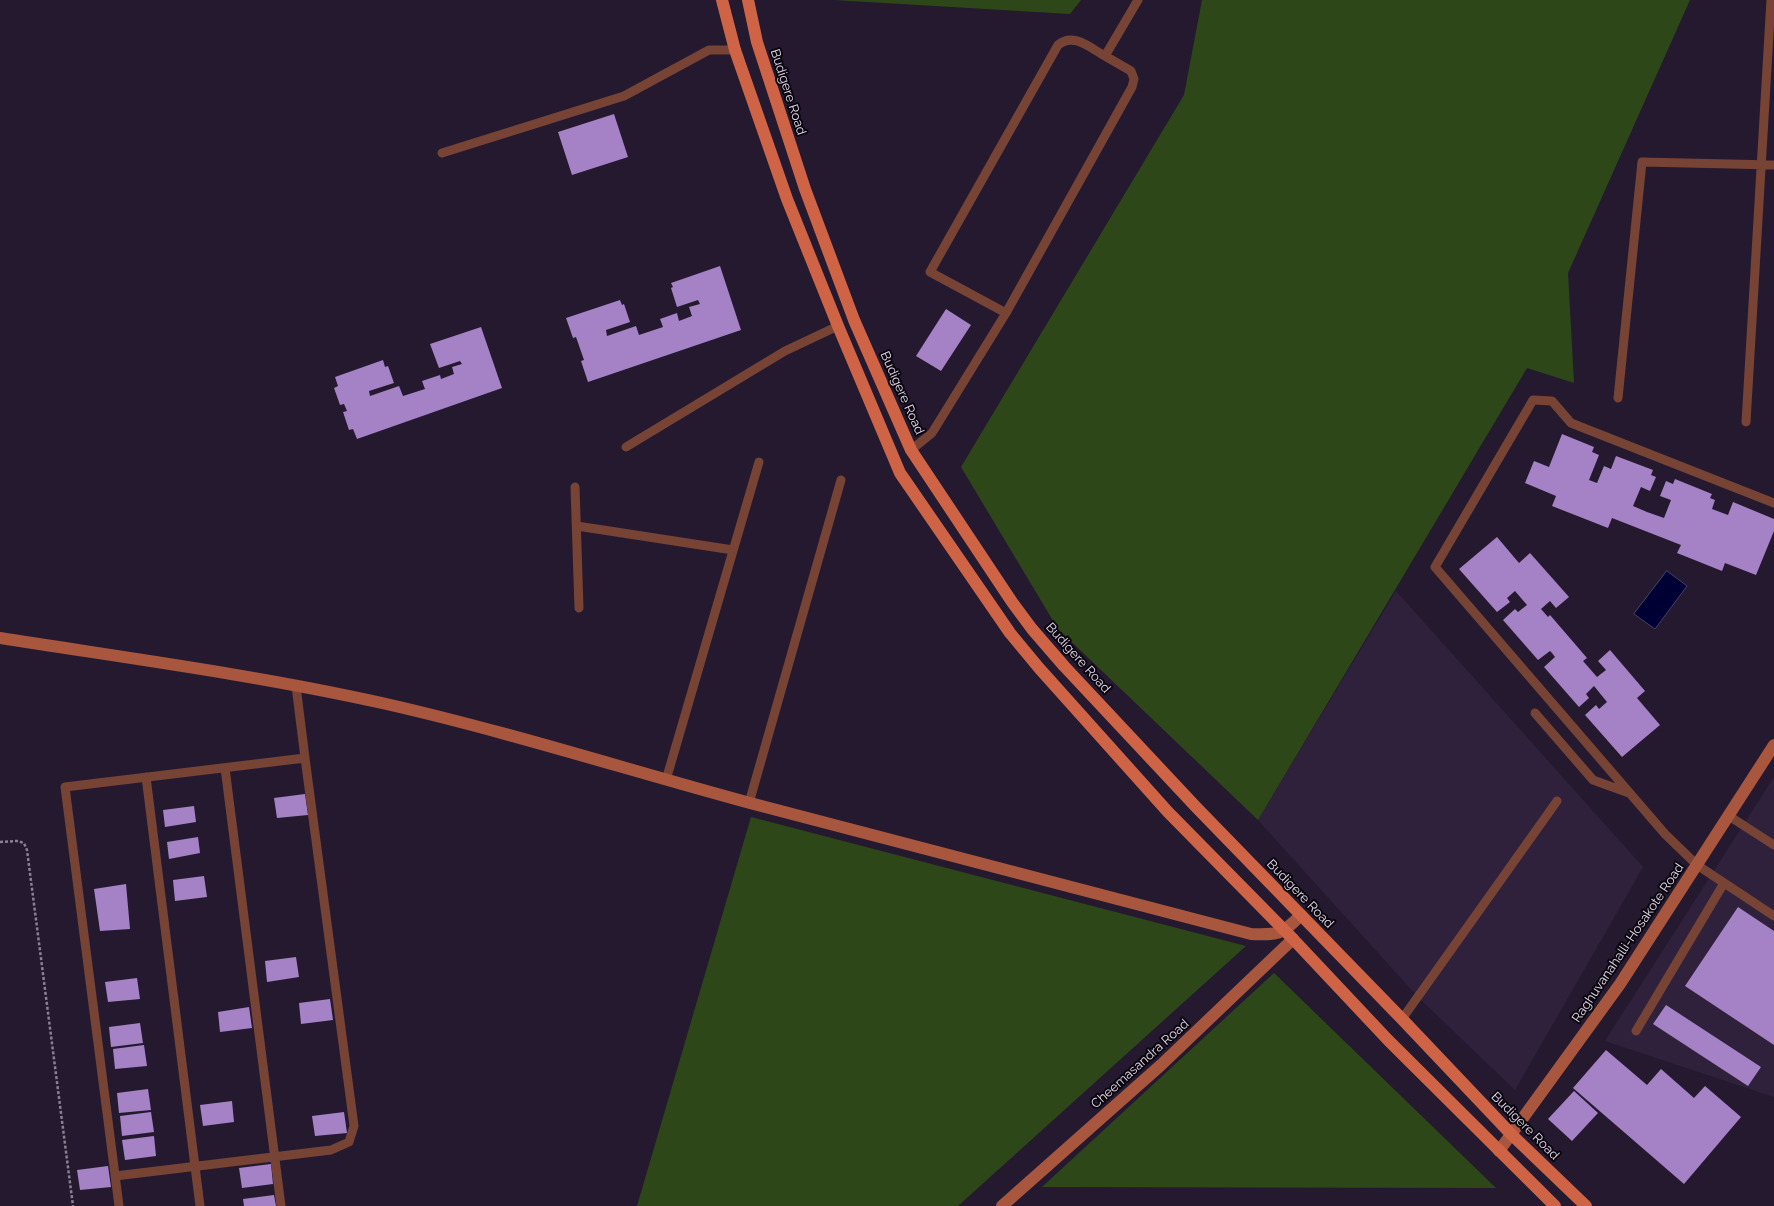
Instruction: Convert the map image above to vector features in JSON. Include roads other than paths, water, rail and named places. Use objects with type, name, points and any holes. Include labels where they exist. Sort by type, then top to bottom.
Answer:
[{"type":"main road","points":[[722,0],[735,50],[788,199],[838,326],[900,473],[1010,633],[1039,668],[1168,812],[1289,935],[1388,1040],[1555,1206]]},
{"type":"main road","name":"Budigere Road","points":[[748,0],[757,42],[806,189],[854,320],[912,450],[1012,602],[1032,629],[1064,666],[1191,802],[1402,1019],[1512,1135],[1586,1206]]},
{"type":"street","points":[[0,638],[296,686],[380,703],[489,729],[749,803],[1251,934],[1289,935]]},
{"type":"street","name":"Raghuvanahalli-Hosakote Road","points":[[1500,1151],[1620,984],[1774,745]]},
{"type":"street","name":"Cheemasandra Road","points":[[1002,1206],[1161,1065],[1289,935],[1301,915]]},
{"type":"lane","points":[[1105,56],[1138,0]]},
{"type":"lane","points":[[1746,422],[1771,0]]},
{"type":"lane","points":[[912,450],[932,433],[1006,313],[1132,86],[1134,78],[1131,71],[1074,39],[1065,39],[1058,44],[930,272],[1006,313]]},
{"type":"lane","points":[[442,153],[624,96],[709,50],[735,50]]},
{"type":"lane","points":[[1618,398],[1642,162],[1774,165]]},
{"type":"lane","points":[[626,447],[784,351],[838,326]]},
{"type":"lane","points":[[1774,503],[1571,423],[1552,401],[1533,400],[1435,567],[1665,834],[1697,865],[1774,916]]},
{"type":"lane","points":[[666,780],[759,462]]},
{"type":"lane","points":[[749,803],[841,480]]},
{"type":"lane","points":[[575,487],[579,608]]},
{"type":"lane","points":[[576,526],[733,550]]},
{"type":"lane","points":[[115,1176],[330,1150],[349,1142],[354,1126],[296,686]]},
{"type":"lane","points":[[1535,713],[1593,780],[1630,794]]},
{"type":"lane","points":[[119,1206],[65,787],[305,758]]},
{"type":"lane","points":[[225,768],[275,1156],[280,1206]]},
{"type":"lane","points":[[146,777],[200,1206]]},
{"type":"lane","points":[[1402,1019],[1557,800]]},
{"type":"lane","points":[[1728,816],[1774,845]]},
{"type":"lane","points":[[1636,1031],[1724,883]]}]
